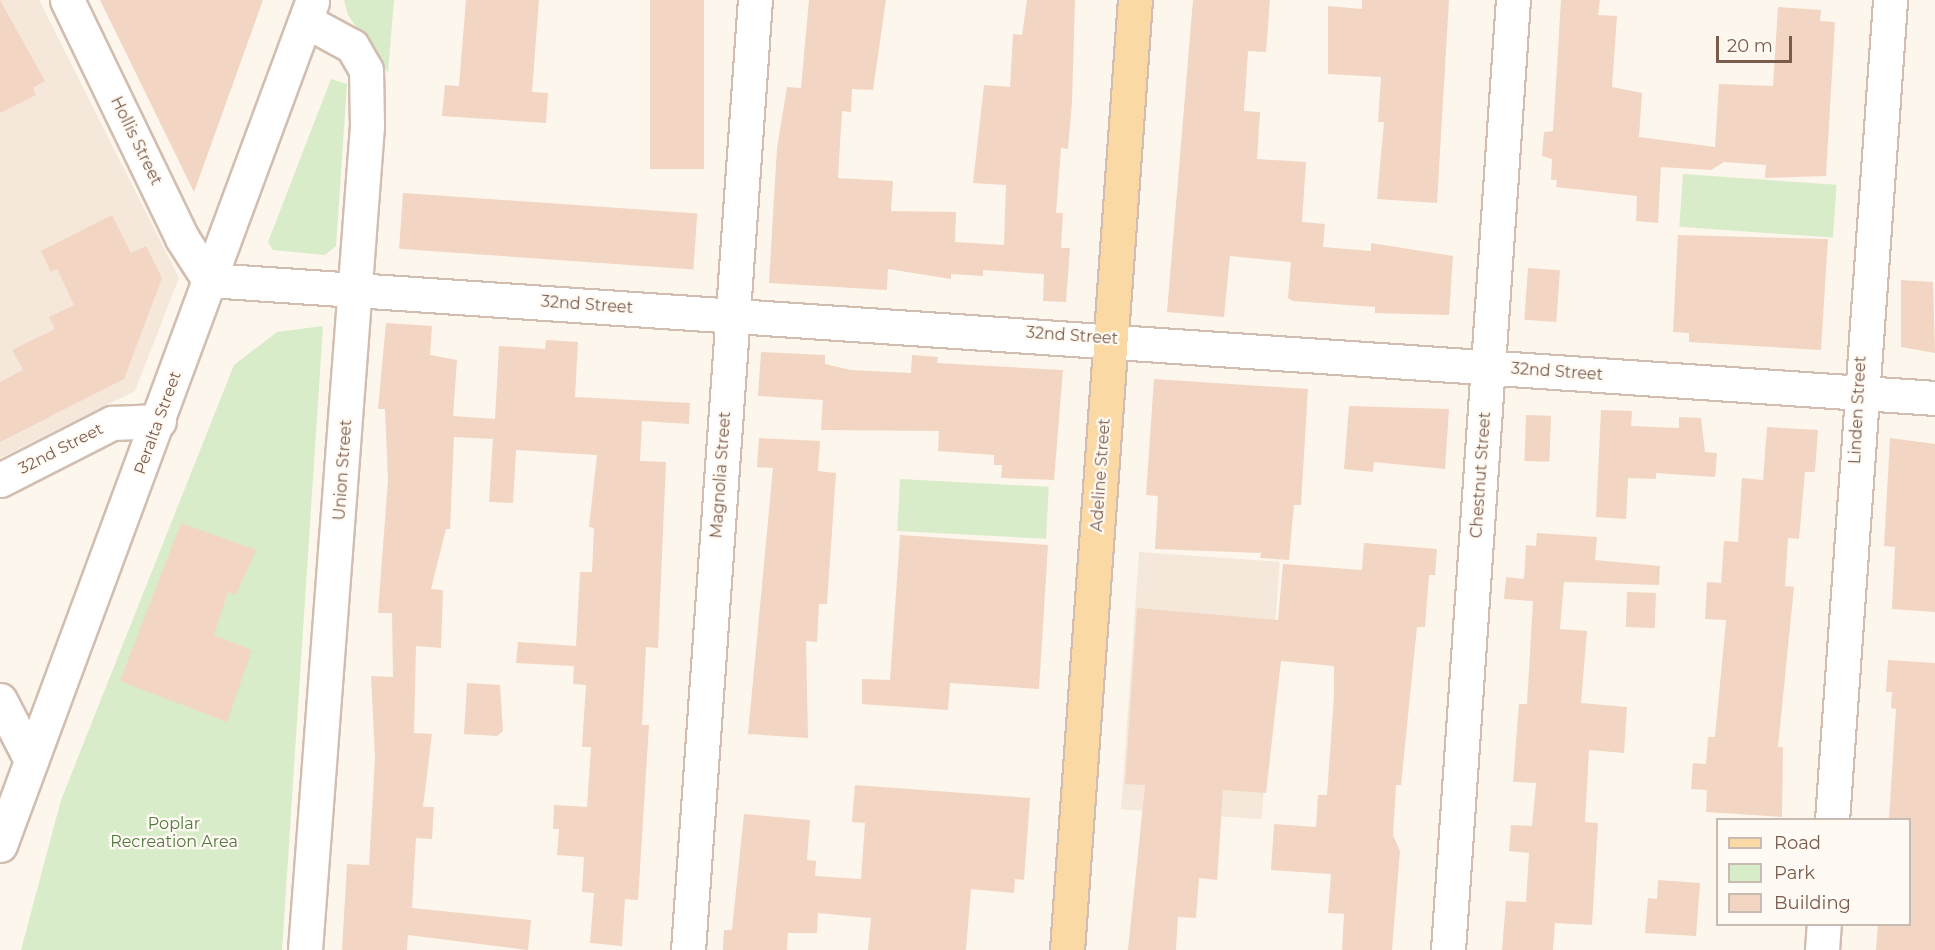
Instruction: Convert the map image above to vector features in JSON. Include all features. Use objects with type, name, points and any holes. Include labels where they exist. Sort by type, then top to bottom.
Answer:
[{"type":"main road","name":"Adeline Street","points":[[1067,950],[1134,0]]},
{"type":"street","name":"Hollis Street","points":[[67,0],[182,238],[209,280]]},
{"type":"street","name":"Magnolia Street","points":[[688,950],[755,0]]},
{"type":"street","name":"Chestnut Street","points":[[1448,950],[1513,0]]},
{"type":"street","name":"Linden Street","points":[[1832,818],[1858,393],[1890,0]]},
{"type":"street","name":"Peralta Street","points":[[0,845],[159,421],[309,10]]},
{"type":"street","name":"Union Street","points":[[305,950],[356,290],[366,70],[352,46],[309,10]]},
{"type":"street","name":"32nd Street","points":[[209,280],[1111,338],[1935,398]]},
{"type":"street","name":"32nd Street","points":[[0,480],[112,423],[159,421]]},
{"type":"street","points":[[0,700],[31,760]]},
{"type":"street","points":[[1822,950],[1824,926]]},
{"type":"shaded area","points":[[0,0],[39,0],[179,278],[135,391],[0,458]]},
{"type":"shaded area","points":[[1139,552],[1280,562],[1262,819],[1121,809]]},
{"type":"green space","points":[[344,0],[394,0],[388,73],[348,15]]},
{"type":"green space","points":[[331,79],[347,84],[336,246],[325,255],[273,250],[268,242]]},
{"type":"green space","points":[[1683,174],[1837,185],[1833,238],[1679,227]]},
{"type":"green space","name":"Poplar Recreation Area","points":[[323,326],[282,950],[21,950],[61,800],[234,365],[277,332]]},
{"type":"green space","points":[[900,479],[1049,487],[1046,539],[897,531]]},
{"type":"building","points":[[0,0],[45,81],[33,88],[36,95],[0,113]]},
{"type":"building","points":[[100,0],[263,0],[194,192]]},
{"type":"building","points":[[466,0],[539,0],[532,92],[548,93],[546,123],[442,116],[445,85],[459,86]]},
{"type":"building","points":[[650,0],[704,0],[704,169],[650,169]]},
{"type":"building","points":[[809,0],[886,0],[873,90],[852,89],[851,112],[842,111],[838,178],[893,181],[891,211],[956,212],[955,242],[1004,245],[1006,185],[973,183],[984,85],[1010,87],[1013,34],[1022,35],[1027,0],[1075,0],[1068,149],[1061,148],[1056,213],[1063,213],[1061,248],[1070,248],[1066,302],[1043,301],[1044,274],[983,270],[983,276],[951,274],[951,279],[888,269],[887,290],[769,283],[777,148],[787,87],[801,88]]},
{"type":"building","points":[[1193,0],[1270,0],[1266,52],[1248,51],[1244,111],[1260,112],[1257,159],[1306,162],[1302,222],[1325,224],[1323,247],[1371,251],[1371,243],[1453,256],[1449,315],[1375,313],[1375,307],[1293,301],[1288,298],[1291,262],[1230,256],[1224,317],[1167,312]]},
{"type":"building","points":[[1362,0],[1449,0],[1437,203],[1377,199],[1384,122],[1378,122],[1381,77],[1328,74],[1328,6],[1362,9]]},
{"type":"building","points":[[1561,0],[1600,0],[1598,15],[1617,16],[1612,87],[1642,93],[1639,137],[1715,147],[1719,84],[1773,86],[1778,7],[1821,10],[1820,21],[1835,22],[1826,176],[1765,178],[1766,165],[1724,162],[1711,170],[1661,167],[1658,223],[1636,221],[1637,196],[1556,187],[1557,180],[1551,180],[1552,159],[1542,156],[1544,132],[1553,131]]},
{"type":"building","points":[[403,193],[697,214],[693,269],[399,249]]},
{"type":"building","points":[[112,215],[131,253],[146,246],[162,278],[124,379],[0,442],[0,382],[23,370],[12,350],[55,329],[49,317],[74,305],[57,269],[51,272],[41,251]]},
{"type":"building","points":[[1678,235],[1828,239],[1821,350],[1689,342],[1689,333],[1673,332]]},
{"type":"building","points":[[1528,268],[1560,270],[1556,322],[1524,320]]},
{"type":"building","points":[[1901,280],[1933,282],[1935,353],[1901,347]]},
{"type":"building","points":[[386,323],[432,326],[430,355],[457,360],[453,416],[495,419],[499,346],[545,349],[546,340],[578,342],[575,397],[690,403],[689,424],[642,421],[640,461],[666,462],[658,648],[646,647],[642,725],[649,725],[638,900],[625,899],[622,946],[590,943],[594,893],[582,892],[584,857],[557,855],[559,829],[553,829],[554,805],[587,807],[591,747],[582,747],[586,685],[573,684],[574,666],[516,663],[518,642],[576,646],[580,572],[592,572],[594,528],[589,527],[597,455],[516,450],[513,503],[489,502],[493,439],[454,437],[450,529],[446,529],[431,589],[443,590],[441,648],[416,646],[414,733],[432,734],[423,807],[434,807],[432,839],[416,838],[412,908],[531,920],[528,950],[408,935],[407,950],[342,950],[347,864],[369,865],[375,758],[371,676],[393,677],[392,613],[378,613],[388,480],[385,409],[378,409]]},
{"type":"building","points":[[761,352],[825,355],[825,364],[851,370],[911,373],[912,355],[938,357],[937,363],[1063,370],[1054,480],[1001,478],[1002,465],[994,465],[994,455],[938,451],[939,431],[821,430],[823,400],[758,396]]},
{"type":"building","points":[[1154,379],[1308,389],[1301,505],[1294,505],[1289,560],[1260,558],[1261,553],[1155,549],[1158,496],[1146,495]]},
{"type":"building","points":[[1349,406],[1449,409],[1445,469],[1374,462],[1373,472],[1344,469]]},
{"type":"building","points":[[1601,410],[1632,411],[1631,426],[1679,428],[1679,417],[1701,418],[1705,452],[1717,453],[1715,477],[1656,473],[1656,479],[1628,478],[1626,519],[1596,517]]},
{"type":"building","points":[[1526,415],[1551,416],[1549,462],[1524,461]]},
{"type":"building","points":[[1767,427],[1818,430],[1815,472],[1805,472],[1799,539],[1788,538],[1785,586],[1794,587],[1778,747],[1783,747],[1782,817],[1706,812],[1707,790],[1691,789],[1693,763],[1706,764],[1708,737],[1715,737],[1726,620],[1705,619],[1707,582],[1721,583],[1724,541],[1738,542],[1742,478],[1763,480]]},
{"type":"building","points":[[759,438],[820,441],[818,471],[836,473],[827,604],[819,604],[817,642],[806,641],[808,738],[748,734],[773,468],[757,467]]},
{"type":"building","points":[[1890,438],[1935,444],[1935,612],[1892,609],[1895,547],[1884,546]]},
{"type":"building","points":[[181,523],[256,550],[236,595],[228,592],[214,635],[252,650],[227,722],[120,681]]},
{"type":"building","points":[[1537,533],[1597,537],[1595,560],[1660,566],[1659,585],[1564,582],[1560,629],[1587,631],[1581,703],[1627,707],[1624,753],[1589,750],[1585,822],[1598,823],[1592,925],[1555,923],[1553,950],[1502,950],[1506,901],[1526,902],[1529,853],[1509,851],[1511,825],[1532,826],[1536,783],[1513,782],[1519,704],[1527,704],[1533,601],[1504,599],[1506,577],[1524,579],[1526,545],[1536,546]]},
{"type":"building","points":[[900,535],[1048,545],[1039,689],[950,683],[948,710],[862,704],[862,679],[890,680]]},
{"type":"building","points":[[1364,543],[1437,549],[1435,575],[1429,575],[1425,627],[1417,627],[1401,785],[1396,785],[1393,835],[1400,851],[1392,950],[1342,950],[1344,914],[1328,913],[1331,874],[1271,870],[1274,824],[1316,827],[1318,795],[1327,795],[1334,697],[1334,666],[1281,661],[1266,793],[1223,790],[1217,880],[1199,878],[1196,918],[1178,917],[1176,950],[1128,950],[1145,785],[1125,784],[1137,608],[1278,620],[1283,564],[1362,570]]},
{"type":"building","points":[[1627,592],[1656,593],[1655,628],[1626,627]]},
{"type":"building","points":[[1888,660],[1935,663],[1935,950],[1876,950],[1878,926],[1911,926],[1911,818],[1889,818],[1896,709],[1891,708],[1892,692],[1886,692]]},
{"type":"building","points":[[467,683],[500,685],[503,731],[497,736],[464,734]]},
{"type":"building","points":[[855,785],[1030,798],[1024,880],[1015,879],[1014,893],[971,889],[966,950],[868,950],[871,918],[818,913],[817,933],[788,933],[787,950],[723,950],[724,930],[732,930],[744,814],[810,820],[807,860],[816,861],[815,876],[861,879],[865,823],[852,822]]},
{"type":"building","points":[[1658,880],[1700,883],[1696,936],[1645,933],[1648,898],[1657,899]]}]
